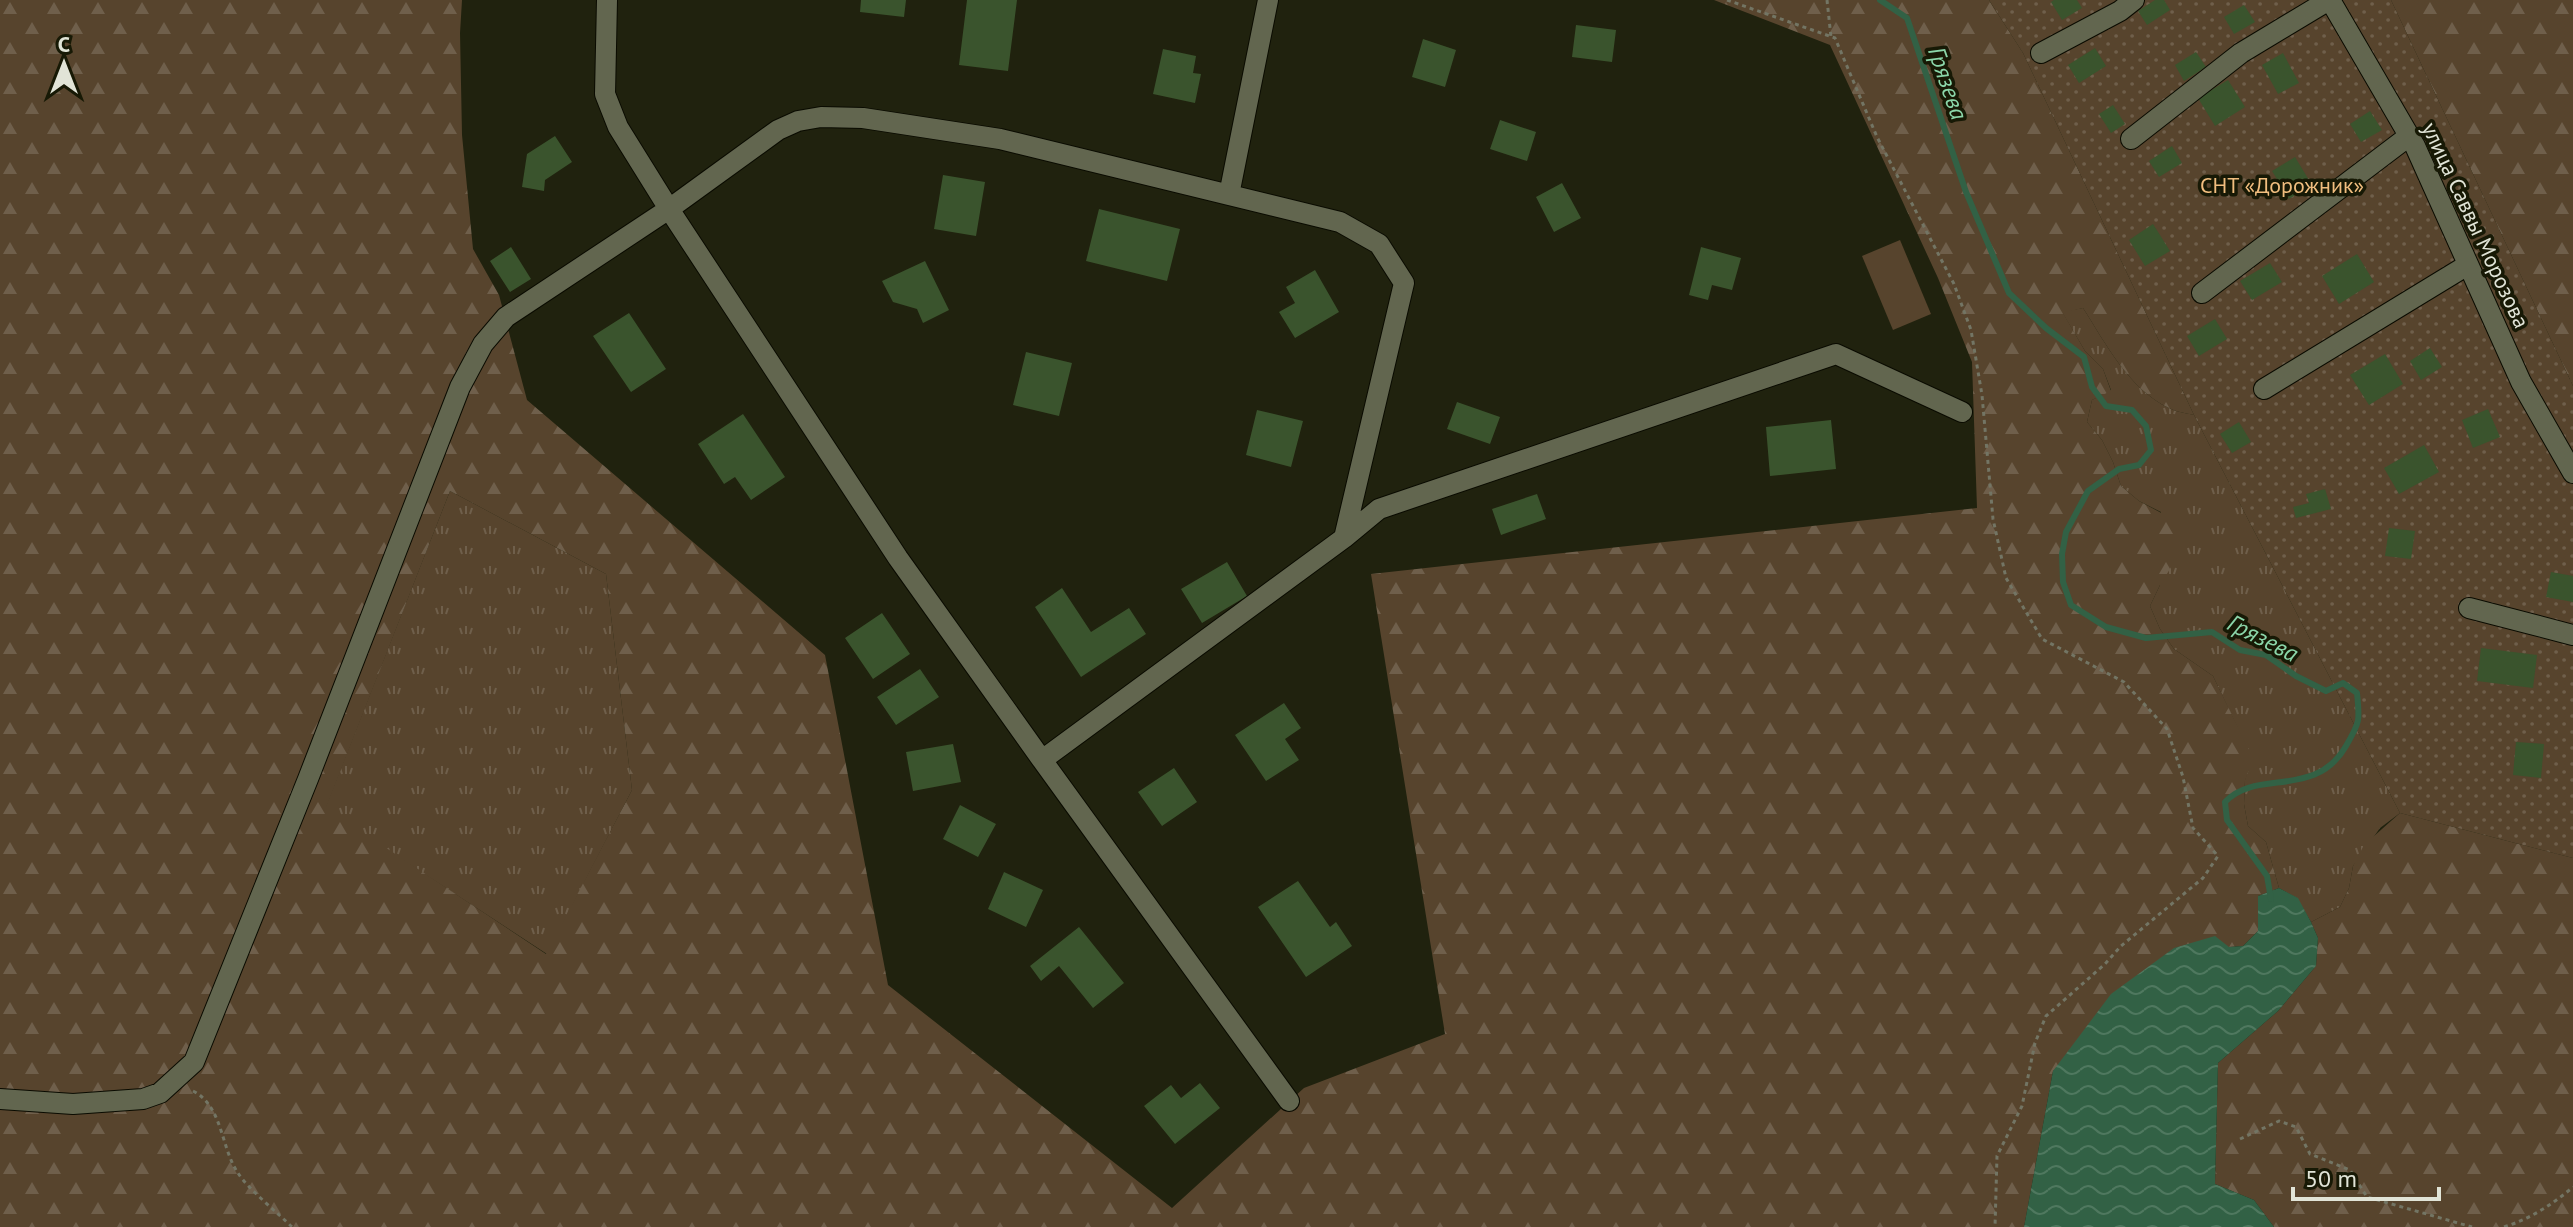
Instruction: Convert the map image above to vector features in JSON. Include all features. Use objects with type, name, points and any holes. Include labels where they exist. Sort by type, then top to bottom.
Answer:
[{"type":"street","points":[[607,0],[605,94],[618,127],[898,558],[1289,1101]]},
{"type":"street","points":[[1229,195],[1268,0]]},
{"type":"street","points":[[2041,53],[2120,11],[2134,0]]},
{"type":"street","points":[[2131,139],[2241,53],[2329,0]]},
{"type":"street","name":"улица Саввы Морозова","points":[[2329,0],[2409,136],[2521,382],[2573,473]]},
{"type":"street","points":[[0,1099],[73,1104],[143,1099],[160,1093],[194,1062],[460,387],[483,344],[506,317],[669,209],[778,130],[798,121],[821,117],[863,118],[1000,139],[1340,222],[1379,244],[1404,283],[1344,538]]},
{"type":"street","points":[[2202,293],[2409,136]]},
{"type":"street","points":[[2264,389],[2461,269]]},
{"type":"street","points":[[1042,760],[1379,509],[1836,354],[1962,412]]},
{"type":"street","points":[[2469,608],[2573,635]]},
{"type":"path","points":[[1727,0],[1835,38],[1877,137],[1954,284],[1971,330],[1982,395],[1993,519],[2006,578],[2042,639],[2124,682],[2167,729],[2183,777],[2193,828],[2218,856],[2203,878],[2121,946],[2046,1016],[2035,1043],[2022,1106],[1997,1156],[1995,1227]]},
{"type":"path","points":[[1827,0],[1831,37]]},
{"type":"path","points":[[195,1092],[203,1096],[220,1127],[238,1174],[292,1227]]},
{"type":"path","points":[[2240,1139],[2279,1121],[2296,1127],[2310,1154],[2350,1170],[2367,1197],[2472,1227]]},
{"type":"path","points":[[2504,1227],[2521,1222],[2573,1187]]},
{"type":"green space","points":[[0,0],[462,0],[462,135],[473,249],[499,295],[527,400],[825,655],[888,985],[1172,1208],[1304,1088],[1445,1034],[1371,574],[1977,508],[1972,362],[1938,278],[1830,45],[1714,0],[1989,0],[2023,53],[2194,415],[2155,400],[2130,378],[2083,308],[2063,313],[2085,351],[2103,369],[2111,391],[2092,400],[2087,422],[2102,440],[2121,486],[2139,501],[2182,524],[2183,548],[2150,606],[2160,629],[2174,649],[2213,676],[2253,758],[2245,781],[2244,804],[2248,826],[2266,842],[2279,888],[2258,896],[2258,931],[2243,946],[2229,947],[2053,1071],[2024,1227],[0,1227]],"holes":[[[450,491],[606,574],[632,790],[546,954],[326,808]]]},
{"type":"green space","name":"СНТ «Дорожник»","points":[[1989,0],[2391,0],[2573,386],[2573,858],[2400,813],[2194,415],[2023,53]]},
{"type":"green space","points":[[2391,0],[2573,0],[2573,386]]},
{"type":"green space","points":[[1900,240],[1931,314],[1893,330],[1862,256]]},
{"type":"green space","points":[[2083,308],[2130,378],[2155,400],[2194,415],[2400,813],[2380,828],[2353,866],[2349,888],[2340,907],[2311,922],[2297,898],[2279,888],[2266,842],[2248,826],[2244,804],[2245,780],[2252,758],[2213,676],[2174,649],[2160,629],[2150,606],[2160,585],[2161,512],[2139,501],[2121,486],[2102,440],[2087,422],[2092,400],[2111,390],[2103,369],[2085,351],[2062,312]]},
{"type":"green space","points":[[450,491],[606,574],[632,790],[547,954],[325,809]]},
{"type":"green space","points":[[2400,813],[2573,858],[2573,1227],[2274,1227],[2254,1200],[2215,1184],[2218,1063],[2278,1011],[2316,966],[2318,938],[2311,922],[2340,907],[2349,888],[2353,866],[2364,845]]},
{"type":"water","points":[[2279,888],[2298,898],[2311,922],[2318,938],[2316,966],[2278,1011],[2218,1063],[2215,1184],[2254,1200],[2274,1227],[2024,1227],[2053,1071],[2111,994],[2174,948],[2215,936],[2229,947],[2243,946],[2258,931],[2258,896]]},
{"type":"building","points":[[861,0],[906,0],[904,17],[860,12]]},
{"type":"building","points":[[967,0],[1017,0],[1008,71],[959,65]]},
{"type":"building","points":[[2077,0],[2082,8],[2062,20],[2051,2]]},
{"type":"building","points":[[2155,0],[2164,0],[2170,10],[2147,25],[2138,11]]},
{"type":"building","points":[[2244,5],[2255,22],[2234,34],[2224,17]]},
{"type":"building","points":[[1576,25],[1616,30],[1612,62],[1572,57]]},
{"type":"building","points":[[1423,39],[1456,50],[1445,87],[1412,77]]},
{"type":"building","points":[[2095,48],[2106,66],[2079,83],[2068,65]]},
{"type":"building","points":[[1163,49],[1196,56],[1193,73],[1201,74],[1195,103],[1153,94]]},
{"type":"building","points":[[2196,52],[2206,67],[2184,81],[2175,65]]},
{"type":"building","points":[[2283,53],[2299,83],[2278,94],[2262,65]]},
{"type":"building","points":[[2228,80],[2245,107],[2215,126],[2198,98]]},
{"type":"building","points":[[2113,105],[2125,124],[2111,133],[2099,114]]},
{"type":"building","points":[[2370,111],[2382,130],[2361,142],[2350,124]]},
{"type":"building","points":[[1500,120],[1536,132],[1527,161],[1490,149]]},
{"type":"building","points":[[555,136],[572,162],[545,180],[544,191],[522,187],[527,154]]},
{"type":"building","points":[[2172,146],[2182,163],[2159,177],[2149,161]]},
{"type":"building","points":[[2295,157],[2312,185],[2289,199],[2272,171]]},
{"type":"building","points":[[943,175],[985,182],[976,236],[934,229]]},
{"type":"building","points":[[1562,183],[1581,218],[1554,232],[1536,197]]},
{"type":"building","points":[[1099,209],[1180,229],[1167,281],[1086,261]]},
{"type":"building","points":[[2153,224],[2170,251],[2145,266],[2129,240]]},
{"type":"building","points":[[511,247],[531,279],[510,292],[490,261]]},
{"type":"building","points":[[1701,247],[1741,258],[1732,290],[1712,285],[1708,300],[1689,295]]},
{"type":"building","points":[[2357,254],[2374,282],[2339,304],[2322,276]]},
{"type":"building","points":[[925,261],[949,310],[923,323],[917,309],[893,302],[882,281]]},
{"type":"building","points":[[2270,263],[2282,282],[2252,300],[2240,281]]},
{"type":"building","points":[[1315,270],[1339,312],[1295,338],[1279,312],[1295,303],[1286,287]]},
{"type":"building","points":[[629,313],[666,369],[631,392],[593,336]]},
{"type":"building","points":[[2215,319],[2227,339],[2199,356],[2187,336]]},
{"type":"building","points":[[2430,348],[2442,367],[2421,380],[2410,361]]},
{"type":"building","points":[[1026,352],[1072,363],[1059,416],[1013,405]]},
{"type":"building","points":[[2385,354],[2403,384],[2369,405],[2350,375]]},
{"type":"building","points":[[1457,402],[1500,417],[1490,444],[1447,429]]},
{"type":"building","points":[[2488,409],[2500,437],[2473,448],[2462,420]]},
{"type":"building","points":[[1257,410],[1303,421],[1291,467],[1246,455]]},
{"type":"building","points":[[743,414],[785,477],[751,500],[735,477],[724,484],[698,444]]},
{"type":"building","points":[[1831,420],[1836,469],[1770,476],[1766,427]]},
{"type":"building","points":[[2239,422],[2251,442],[2232,453],[2220,434]]},
{"type":"building","points":[[2424,445],[2439,472],[2399,494],[2384,468]]},
{"type":"building","points":[[2325,489],[2331,509],[2296,518],[2293,507],[2309,503],[2306,494]]},
{"type":"building","points":[[1537,494],[1546,519],[1501,535],[1492,509]]},
{"type":"building","points":[[2389,528],[2415,531],[2411,559],[2385,556]]},
{"type":"building","points":[[1227,562],[1247,596],[1202,623],[1181,589]]},
{"type":"building","points":[[2551,572],[2573,576],[2573,602],[2546,597]]},
{"type":"building","points":[[1062,588],[1091,632],[1129,608],[1146,634],[1081,677],[1035,607]]},
{"type":"building","points":[[882,613],[910,654],[873,679],[845,638]]},
{"type":"building","points":[[2481,648],[2537,655],[2533,688],[2477,681]]},
{"type":"building","points":[[920,669],[939,697],[896,725],[877,697]]},
{"type":"building","points":[[1284,703],[1301,728],[1285,739],[1299,760],[1266,781],[1235,735]]},
{"type":"building","points":[[2516,742],[2544,744],[2541,778],[2513,775]]},
{"type":"building","points":[[953,744],[961,782],[913,791],[906,752]]},
{"type":"building","points":[[1174,768],[1197,802],[1162,826],[1138,792]]},
{"type":"building","points":[[960,805],[996,824],[978,857],[943,839]]},
{"type":"building","points":[[1004,872],[1043,890],[1026,927],[988,909]]},
{"type":"building","points":[[1298,881],[1330,927],[1336,922],[1352,946],[1306,977],[1258,907]]},
{"type":"building","points":[[1079,927],[1124,983],[1093,1008],[1059,966],[1041,981],[1030,966]]},
{"type":"building","points":[[1200,1083],[1220,1108],[1175,1144],[1144,1106],[1171,1085],[1181,1098]]},
{"type":"waterway","name":"Грязева","points":[[1880,0],[1907,18],[1966,192],[2009,293],[2046,328],[2084,357],[2092,387],[2106,406],[2132,410],[2146,426],[2151,450],[2139,465],[2119,469],[2088,491],[2066,532],[2062,554],[2063,582],[2071,605],[2106,627],[2146,638],[2212,632],[2240,650],[2266,655],[2296,676],[2326,691],[2343,683],[2357,693],[2359,716],[2356,726],[2333,763],[2319,773],[2303,778],[2253,786],[2225,802],[2227,820],[2267,876],[2271,899]]}]
